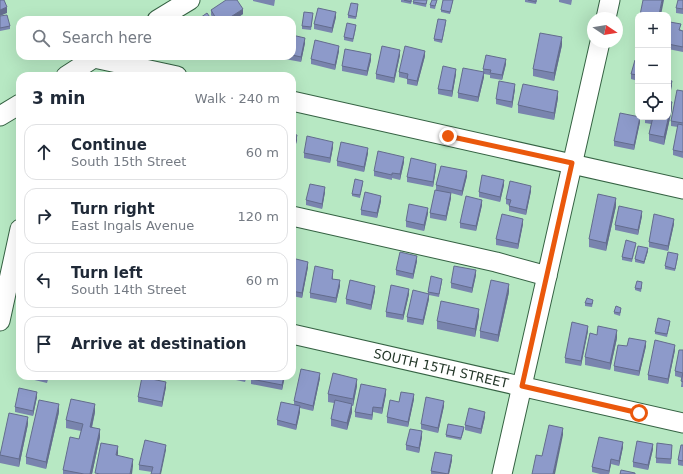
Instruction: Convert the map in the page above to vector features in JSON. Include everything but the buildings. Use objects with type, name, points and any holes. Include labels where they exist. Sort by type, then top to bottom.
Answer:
[{"type":"street","points":[[164,16],[190,0]]},
{"type":"street","points":[[607,12],[610,0]]},
{"type":"street","points":[[502,474],[599,48]]},
{"type":"street","points":[[72,72],[91,60]]},
{"type":"street","points":[[109,60],[160,72]]},
{"type":"street","points":[[296,102],[683,189]]},
{"type":"street","points":[[0,116],[16,106]]},
{"type":"street","points":[[296,217],[496,262],[547,276]]},
{"type":"street","points":[[0,321],[15,272]]},
{"type":"street","name":"SOUTH 15TH STREET","points":[[296,335],[683,423]]},
{"type":"route","points":[[448,136],[572,163],[522,386],[639,413]]}]
